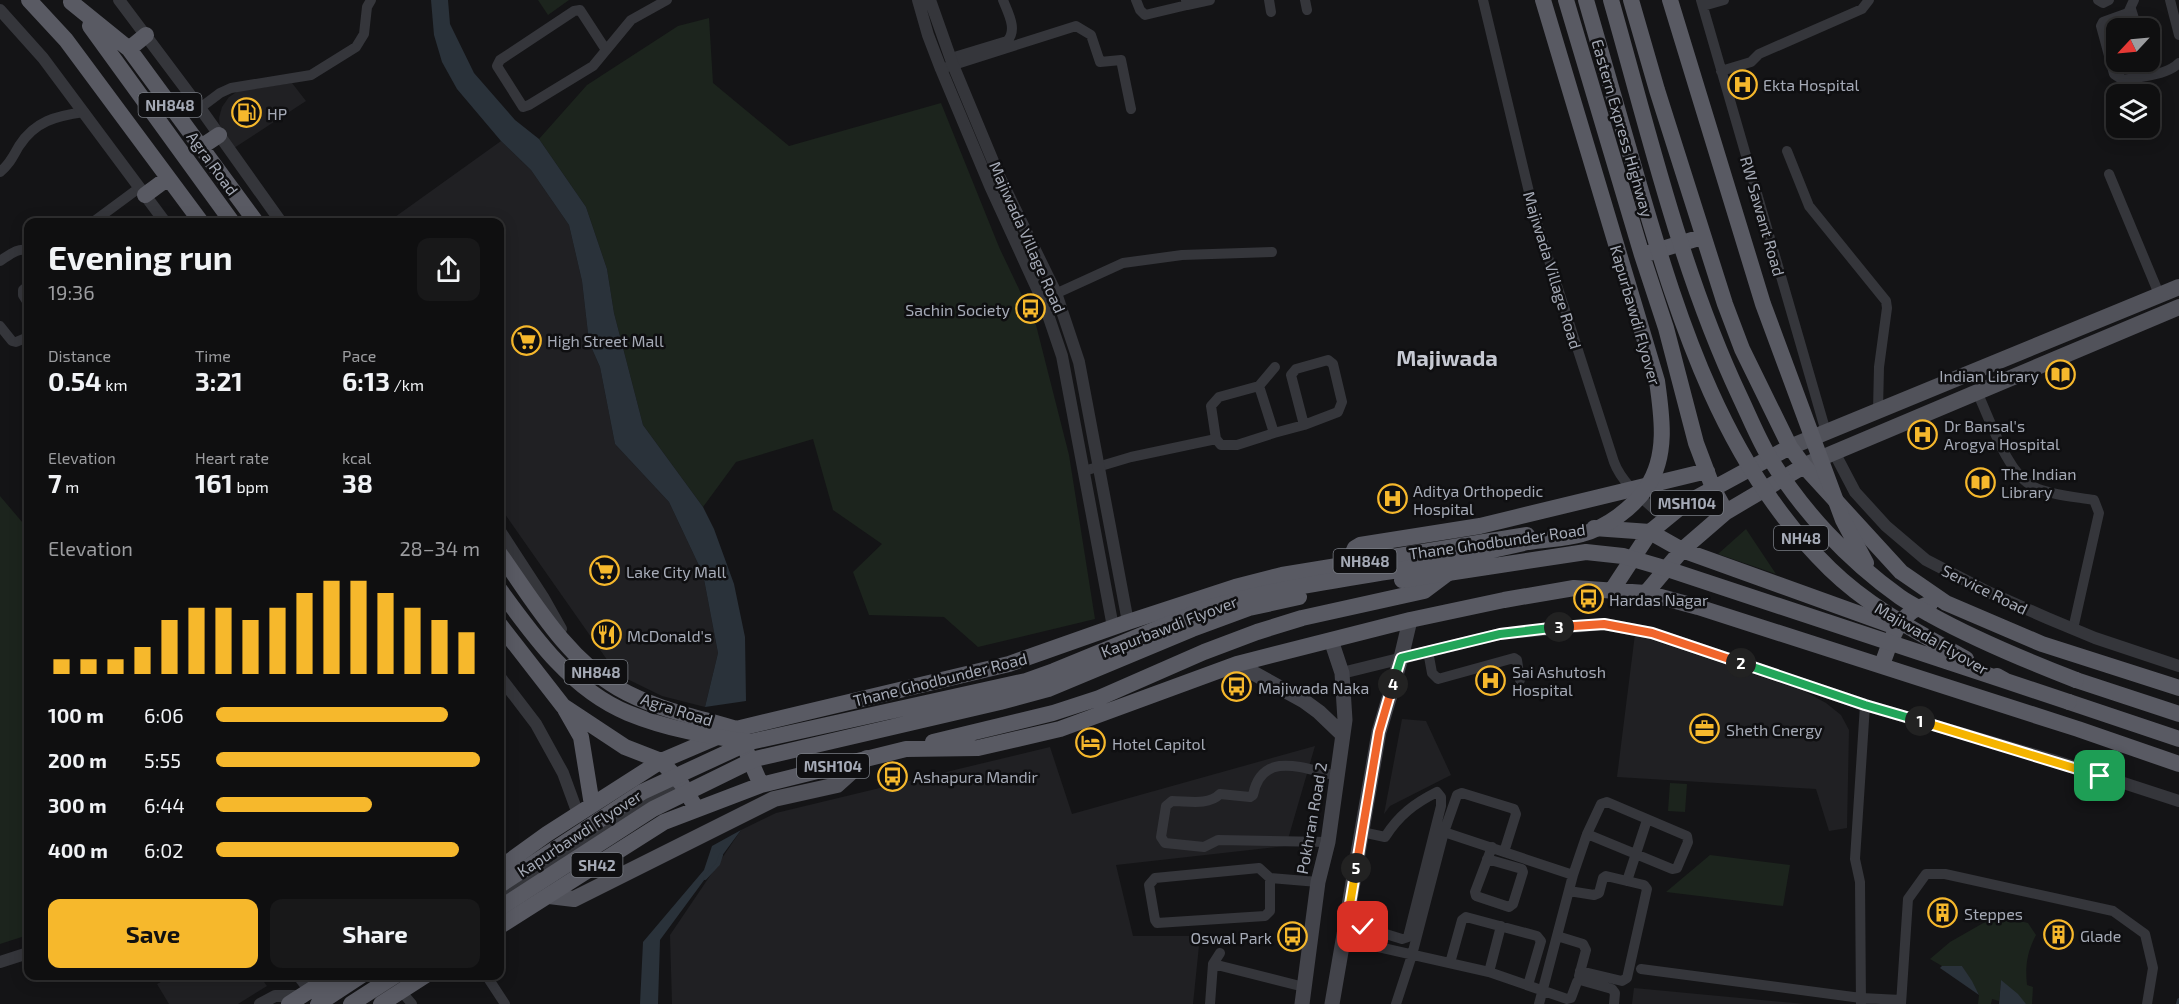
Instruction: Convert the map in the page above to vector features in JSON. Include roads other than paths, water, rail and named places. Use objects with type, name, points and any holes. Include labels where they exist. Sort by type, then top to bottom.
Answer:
[{"type":"highway","name":"NH848","points":[[29,0],[66,40],[198,218]]},
{"type":"highway","name":"Kapurbawdi Flyover","points":[[504,882],[642,792],[750,742],[1026,681],[1208,608],[1232,601],[1321,581],[1404,569],[1547,538],[1581,535],[1602,526],[1628,508],[1647,487],[1659,459],[1663,425],[1657,381],[1543,0]]},
{"type":"highway","points":[[1566,0],[1666,328],[1696,443],[1713,488],[1726,512]]},
{"type":"highway","name":"Eastern Express Highway","points":[[1586,0],[1660,256]]},
{"type":"highway","name":"Eastern Express Highway","points":[[1611,0],[1683,249]]},
{"type":"highway","points":[[1631,0],[1702,237],[1743,349],[1790,447],[1804,466],[1901,572],[1946,603],[2042,644],[2179,688]]},
{"type":"highway","points":[[1670,0],[1763,304],[1843,520],[1859,554],[1874,577]]},
{"type":"highway","points":[[70,1],[102,41],[229,218]]},
{"type":"highway","name":"Agra Road","points":[[70,1],[129,49],[253,218]]},
{"type":"highway","points":[[129,49],[146,35]]},
{"type":"highway","points":[[201,147],[219,135]]},
{"type":"highway","points":[[142,191],[168,178]]},
{"type":"highway","points":[[1642,255],[1702,237]]},
{"type":"highway","name":"Majiwada Flyover","points":[[1683,249],[1722,359],[1767,454],[1804,506],[1854,560],[1901,598],[1959,631],[2076,680],[2179,714]]},
{"type":"highway","name":"Majiwada Flyover","points":[[1660,256],[1683,327],[1723,419],[1754,475],[1786,521],[1832,571],[1893,619],[2006,681],[2179,739]]},
{"type":"highway","name":"MSH104","points":[[1612,590],[1650,532],[1665,519],[1683,505],[1790,447]]},
{"type":"highway","points":[[1646,593],[1682,550],[1726,512],[1804,466]]},
{"type":"highway","points":[[1348,564],[1355,548],[1360,545],[1480,526],[1707,471]]},
{"type":"highway","name":"Thane Ghodbunder Road","points":[[504,865],[661,761],[736,729],[1009,664],[1120,624],[1235,587],[1282,575],[1575,528],[1608,527],[1650,532]]},
{"type":"highway","points":[[1650,532],[1682,550],[1896,627]]},
{"type":"highway","name":"Kapurbawdi Flyover","points":[[504,905],[653,809],[755,759],[1048,689],[1192,629],[1249,608],[1317,593],[1586,552],[1623,556],[2006,681]]},
{"type":"highway","name":"Agra Road","points":[[504,559],[573,652],[604,679],[620,689],[665,708],[736,729]]},
{"type":"highway","points":[[906,749],[1053,713],[1098,698],[1204,652],[1302,618],[1424,591],[1448,573]]},
{"type":"highway","points":[[906,749],[978,748],[1060,729],[1237,664],[1410,620],[1574,588],[1646,593],[1709,610],[2079,729],[2179,764]]},
{"type":"highway","points":[[504,596],[536,640],[585,687],[605,701],[626,712],[679,730],[750,742]]},
{"type":"highway","points":[[1882,665],[1896,627],[1911,611],[1927,604],[1946,603]]},
{"type":"highway","name":"NH848","points":[[504,630],[564,706],[626,747],[661,761],[681,783]]},
{"type":"highway","points":[[564,706],[581,738],[585,810]]},
{"type":"highway","points":[[811,711],[827,768]]},
{"type":"highway","points":[[736,729],[761,785]]},
{"type":"highway","name":"MSH104","points":[[761,785],[906,749]]},
{"type":"highway","points":[[681,783],[696,809]]},
{"type":"highway","name":"SH42","points":[[504,924],[664,822],[761,785]]},
{"type":"highway","points":[[304,999],[328,980]]},
{"type":"highway","points":[[304,999],[350,980]]},
{"type":"highway","points":[[381,1004],[418,980]]},
{"type":"highway","points":[[351,1004],[403,990]]},
{"type":"main road","points":[[1790,447],[2179,287]]},
{"type":"main road","points":[[1804,466],[2179,307]]},
{"type":"main road","points":[[1332,1004],[1379,732],[1410,620]]},
{"type":"main road","name":"Pokhran Road 2","points":[[1302,1004],[1318,882],[1328,842],[1345,720],[1342,673],[1331,640]]},
{"type":"main road","points":[[1237,664],[1304,701],[1343,735]]},
{"type":"main road","points":[[549,896],[574,899],[774,799],[837,785],[867,758]]},
{"type":"street","points":[[119,0],[278,218]]},
{"type":"street","points":[[200,108],[231,88],[311,75],[356,47],[364,34],[367,7],[371,0]]},
{"type":"street","points":[[606,50],[580,10],[574,11],[500,60],[497,66],[523,107],[593,66],[631,20],[667,0]]},
{"type":"street","points":[[918,0],[928,34],[948,64],[990,186],[1042,300],[1060,349],[1084,471],[1120,624]]},
{"type":"street","name":"Majiwada Village Road","points":[[930,0],[948,64],[1056,293],[1079,362],[1099,467],[1120,624]]},
{"type":"street","points":[[948,64],[1012,37],[1013,29],[1003,0]]},
{"type":"street","points":[[1136,0],[1145,15],[1174,4],[1210,0]]},
{"type":"street","points":[[1269,0],[1271,12]]},
{"type":"street","name":"Majiwada Village Road","points":[[1483,0],[1535,217],[1614,462],[1617,470],[1633,489],[1665,519]]},
{"type":"street","points":[[1702,3],[1724,0]]},
{"type":"street","points":[[1721,71],[1751,62],[1760,54],[1862,9],[1869,0]]},
{"type":"street","points":[[2098,0],[2103,3],[2109,0]]},
{"type":"street","points":[[2170,0],[2179,35]]},
{"type":"street","name":"RW Sawant Road","points":[[1702,3],[1826,432]]},
{"type":"street","points":[[2133,4],[2128,13],[2103,22],[2101,26],[2114,74],[2123,80],[2174,68],[2179,63]]},
{"type":"street","points":[[0,10],[43,58],[162,218]]},
{"type":"street","points":[[948,64],[1076,26],[1091,35],[1100,62],[1120,60],[1131,109]]},
{"type":"street","points":[[0,172],[10,165],[29,133],[41,123],[54,117],[84,112]]},
{"type":"street","points":[[1787,151],[1809,206],[1886,301],[1879,367],[1878,410]]},
{"type":"street","points":[[2109,174],[2158,294]]},
{"type":"street","points":[[99,218],[142,191]]},
{"type":"street","points":[[0,261],[24,249]]},
{"type":"street","points":[[1042,300],[1123,262],[1182,255],[1272,252]]},
{"type":"street","points":[[0,326],[12,341],[24,339]]},
{"type":"street","points":[[1060,349],[1073,346]]},
{"type":"street","points":[[1275,368],[1259,386],[1219,397],[1212,406],[1216,439],[1221,445],[1237,445],[1304,425],[1338,412],[1342,402],[1333,364],[1328,360],[1296,369],[1292,375],[1304,425]]},
{"type":"street","points":[[1259,386],[1274,433]]},
{"type":"street","points":[[1977,392],[2005,451],[2018,474],[2026,482],[2036,489],[2094,500],[2099,513],[2073,628]]},
{"type":"street","points":[[1084,471],[1131,457],[1216,439]]},
{"type":"street","name":"Service Road","points":[[1834,452],[1855,492],[1886,526],[1926,560],[1988,592],[2073,628],[2179,666]]},
{"type":"street","points":[[504,537],[543,597],[573,652]]},
{"type":"street","points":[[1342,673],[1500,634],[1604,624],[1652,633],[1865,705],[2053,760],[2179,801]]},
{"type":"street","points":[[1428,651],[1434,677],[1438,679],[1515,658],[1520,680]]},
{"type":"street","points":[[504,682],[536,724],[585,810]]},
{"type":"street","points":[[1861,1001],[1860,882],[1855,859],[1865,705]]},
{"type":"street","points":[[1328,842],[1218,840],[1204,847],[1165,843],[1161,837],[1166,806],[1172,801],[1206,802],[1220,794],[1250,797],[1253,795],[1256,781],[1268,768],[1275,766],[1293,767],[1337,776]]},
{"type":"street","points":[[504,893],[681,783]]},
{"type":"street","points":[[1347,922],[1402,939],[1408,937],[1439,815],[1441,797],[1437,792],[1419,801],[1393,824],[1388,838],[1362,832]]},
{"type":"street","points":[[1396,1004],[1412,955],[1444,832],[1457,795],[1462,793],[1514,809],[1516,814],[1504,852]]},
{"type":"street","points":[[1539,1004],[1572,875],[1587,834],[1601,804],[1607,802],[1687,836],[1688,842],[1677,868],[1672,869],[1587,834]]},
{"type":"street","points":[[1627,881],[1647,820]]},
{"type":"street","points":[[1444,832],[1572,875]]},
{"type":"street","points":[[1487,859],[1522,869],[1513,904],[1509,907],[1476,896],[1475,892],[1487,859],[1492,847]]},
{"type":"street","points":[[1259,868],[1270,878],[1270,911],[1264,916],[1158,923],[1155,920],[1149,885],[1155,878],[1259,868]]},
{"type":"street","points":[[1641,969],[1861,1001],[1901,1002],[1908,898],[1926,874],[1945,874],[2113,911],[2145,934],[2153,968],[2147,1004]]},
{"type":"street","points":[[1569,891],[1594,895],[1599,893],[1603,878],[1606,876],[1644,885],[1647,889],[1627,978],[1622,981],[1579,976]]},
{"type":"street","points":[[1270,878],[1318,882]]},
{"type":"street","points":[[1450,963],[1462,920],[1466,916],[1537,936],[1540,941],[1528,985]]},
{"type":"street","points":[[1489,972],[1501,926]]},
{"type":"street","points":[[1343,939],[1489,972],[1567,999],[1571,998],[1586,950],[1583,944],[1557,936]]},
{"type":"street","points":[[1210,1004],[1213,964],[1220,953]]},
{"type":"street","points":[[0,962],[24,954]]},
{"type":"street","points":[[1213,964],[1304,987]]},
{"type":"street","points":[[1579,976],[1580,980],[1612,989],[1615,993],[1614,1004]]},
{"type":"street","points":[[260,1004],[275,996],[304,999],[298,980]]},
{"type":"street","points":[[489,980],[505,1004]]},
{"type":"waterway","points":[[705,878],[718,864],[721,855]]},
{"type":"waterway","points":[[2178,1004],[2179,1000]]},
{"type":"place","name":"Ekta Hospital","points":[[1742,84]]},
{"type":"place","name":"HP","points":[[246,113]]},
{"type":"place","name":"Sachin Society","points":[[1031,309]]},
{"type":"place","name":"High Street Mall","points":[[526,340]]},
{"type":"place","name":"Indian Library","points":[[2060,375]]},
{"type":"place","name":"Dr Bansal's Arogya Hospital","points":[[1923,434]]},
{"type":"place","name":"The Indian Library","points":[[1980,482]]},
{"type":"place","name":"Aditya Orthopedic Hospital","points":[[1392,499]]},
{"type":"place","name":"Lake City Mall","points":[[605,571]]},
{"type":"place","name":"Hardas Nagar","points":[[1588,599]]},
{"type":"place","name":"McDonald's","points":[[606,635]]},
{"type":"place","name":"Sai Ashutosh Hospital","points":[[1491,680]]},
{"type":"place","name":"Majiwada Naka","points":[[1237,687]]},
{"type":"place","name":"Sheth Cnergy","points":[[1705,729]]},
{"type":"place","name":"Hotel Capitol","points":[[1091,743]]},
{"type":"place","name":"Ashapura Mandir","points":[[892,776]]},
{"type":"place","name":"Steppes","points":[[1943,913]]},
{"type":"place","name":"Glade","points":[[2059,935]]},
{"type":"place","name":"Oswal Park","points":[[1293,937]]},
{"type":"district","name":"Majiwada","points":[[1447,357]]}]
